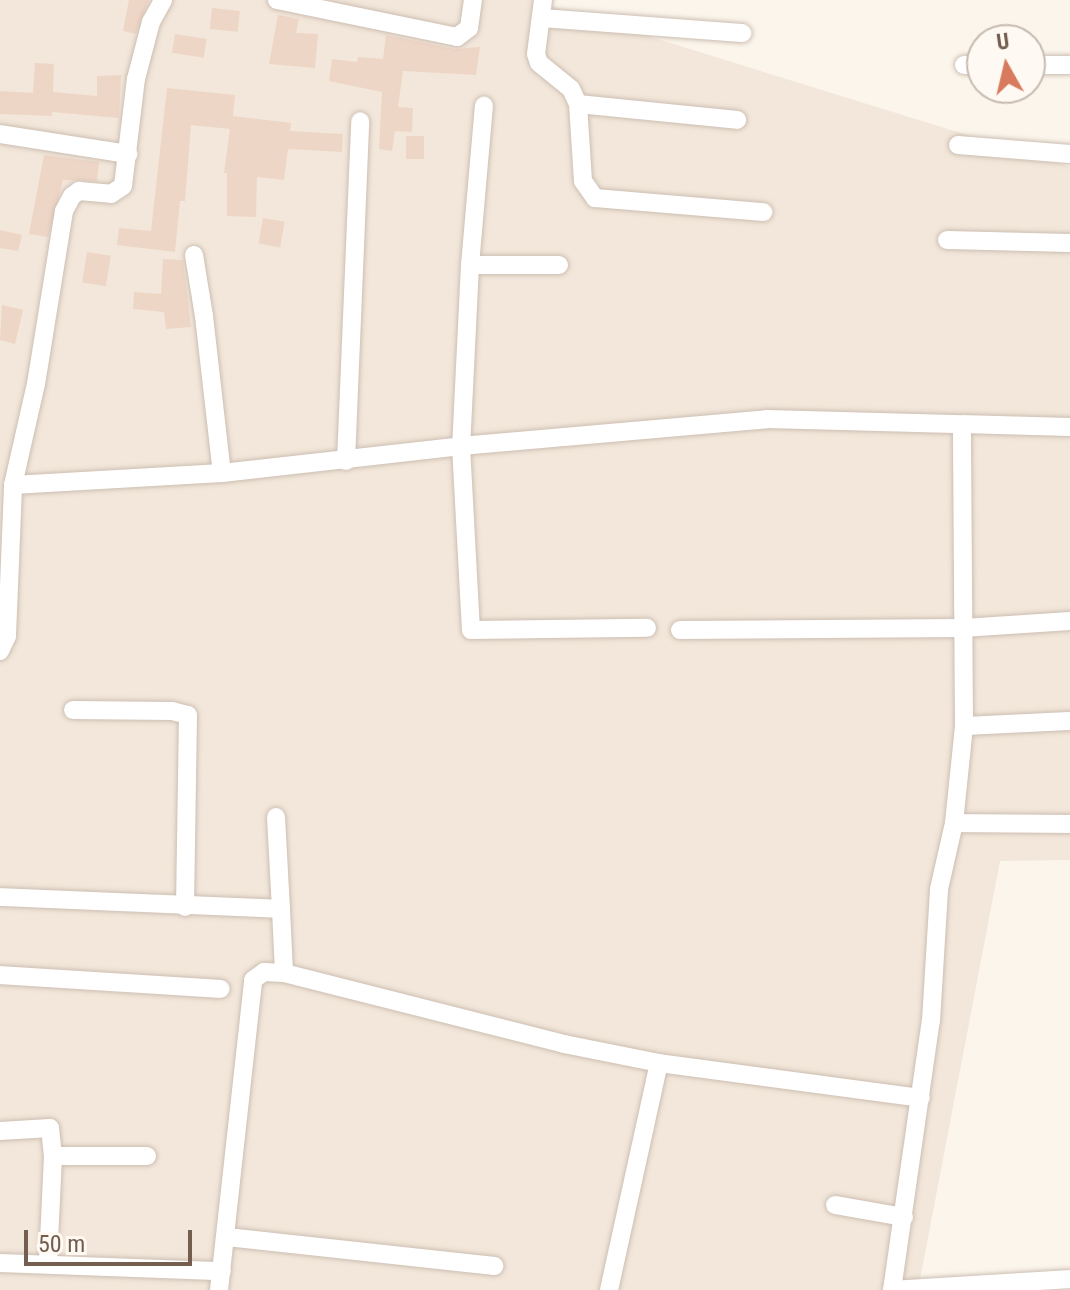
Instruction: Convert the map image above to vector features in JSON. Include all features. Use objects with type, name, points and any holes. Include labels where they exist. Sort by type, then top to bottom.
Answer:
[{"type":"street","points":[[0,651],[7,636],[13,485],[36,384],[64,211],[72,196],[79,191],[111,194],[123,186],[136,79],[151,22],[163,0]]},
{"type":"street","points":[[285,1],[457,37],[469,28],[473,0]]},
{"type":"street","points":[[742,33],[542,9],[536,54],[539,63],[562,79],[578,104],[583,181],[595,198],[763,212]]},
{"type":"street","points":[[1046,65],[1070,65]]},
{"type":"street","points":[[578,104],[737,120]]},
{"type":"street","points":[[484,106],[470,265],[461,446],[471,630],[647,628]]},
{"type":"street","points":[[346,461],[360,121]]},
{"type":"street","points":[[0,134],[128,154]]},
{"type":"street","points":[[958,145],[1070,154]]},
{"type":"street","points":[[947,240],[1070,243]]},
{"type":"street","points":[[194,255],[222,473]]},
{"type":"street","points":[[470,265],[559,265]]},
{"type":"street","points":[[13,485],[222,473],[461,446],[767,419],[1070,427]]},
{"type":"street","points":[[962,426],[964,726],[954,823],[939,889],[931,1021],[892,1290],[1070,1279]]},
{"type":"street","points":[[680,630],[965,628],[1070,621]]},
{"type":"street","points":[[73,710],[172,711],[188,715],[185,907]]},
{"type":"street","points":[[964,726],[1070,721]]},
{"type":"street","points":[[276,817],[284,973]]},
{"type":"street","points":[[954,823],[1070,824]]},
{"type":"street","points":[[0,897],[281,909]]},
{"type":"street","points":[[219,1290],[253,980],[264,972],[284,973],[564,1044],[659,1063],[921,1098]]},
{"type":"street","points":[[0,975],[221,989]]},
{"type":"street","points":[[609,1290],[659,1063]]},
{"type":"street","points":[[0,1131],[50,1128],[53,1156],[48,1262]]},
{"type":"street","points":[[53,1156],[147,1156]]},
{"type":"street","points":[[835,1205],[904,1217]]},
{"type":"street","points":[[227,1237],[494,1266]]},
{"type":"street","points":[[0,1263],[48,1262],[222,1271]]},
{"type":"shaded area","points":[[0,0],[532,0],[1070,167],[1070,860],[1000,861],[918,1290],[0,1290]]},
{"type":"building","points":[[129,0],[149,0],[136,34],[123,31]]},
{"type":"building","points":[[212,8],[240,11],[238,32],[210,29]]},
{"type":"building","points":[[278,15],[299,19],[296,33],[318,34],[315,68],[269,64]]},
{"type":"building","points":[[175,34],[207,39],[204,58],[172,53]]},
{"type":"building","points":[[386,35],[455,49],[480,47],[476,75],[403,71],[398,107],[413,108],[412,132],[395,131],[392,151],[379,149],[382,92],[329,81],[332,59],[357,62],[358,57],[383,59]]},
{"type":"building","points":[[35,63],[54,64],[53,92],[97,96],[97,76],[121,75],[119,118],[52,112],[52,116],[0,114],[0,91],[33,93]]},
{"type":"building","points":[[167,88],[235,95],[233,116],[291,123],[290,131],[343,134],[342,152],[288,149],[284,180],[257,177],[256,217],[227,216],[227,173],[224,173],[230,129],[191,125],[185,201],[180,201],[175,252],[117,245],[119,228],[151,231]]},
{"type":"building","points":[[406,136],[424,136],[424,159],[406,159]]},
{"type":"building","points":[[44,155],[99,162],[97,181],[63,180],[48,237],[29,234]]},
{"type":"building","points":[[263,218],[285,222],[280,247],[258,244]]},
{"type":"building","points":[[0,230],[22,235],[18,251],[0,248]]},
{"type":"building","points":[[87,252],[111,256],[106,286],[82,283]]},
{"type":"building","points":[[163,259],[183,260],[191,327],[166,329],[164,312],[133,309],[134,292],[161,294]]},
{"type":"building","points":[[2,305],[23,310],[15,344],[0,340]]}]
